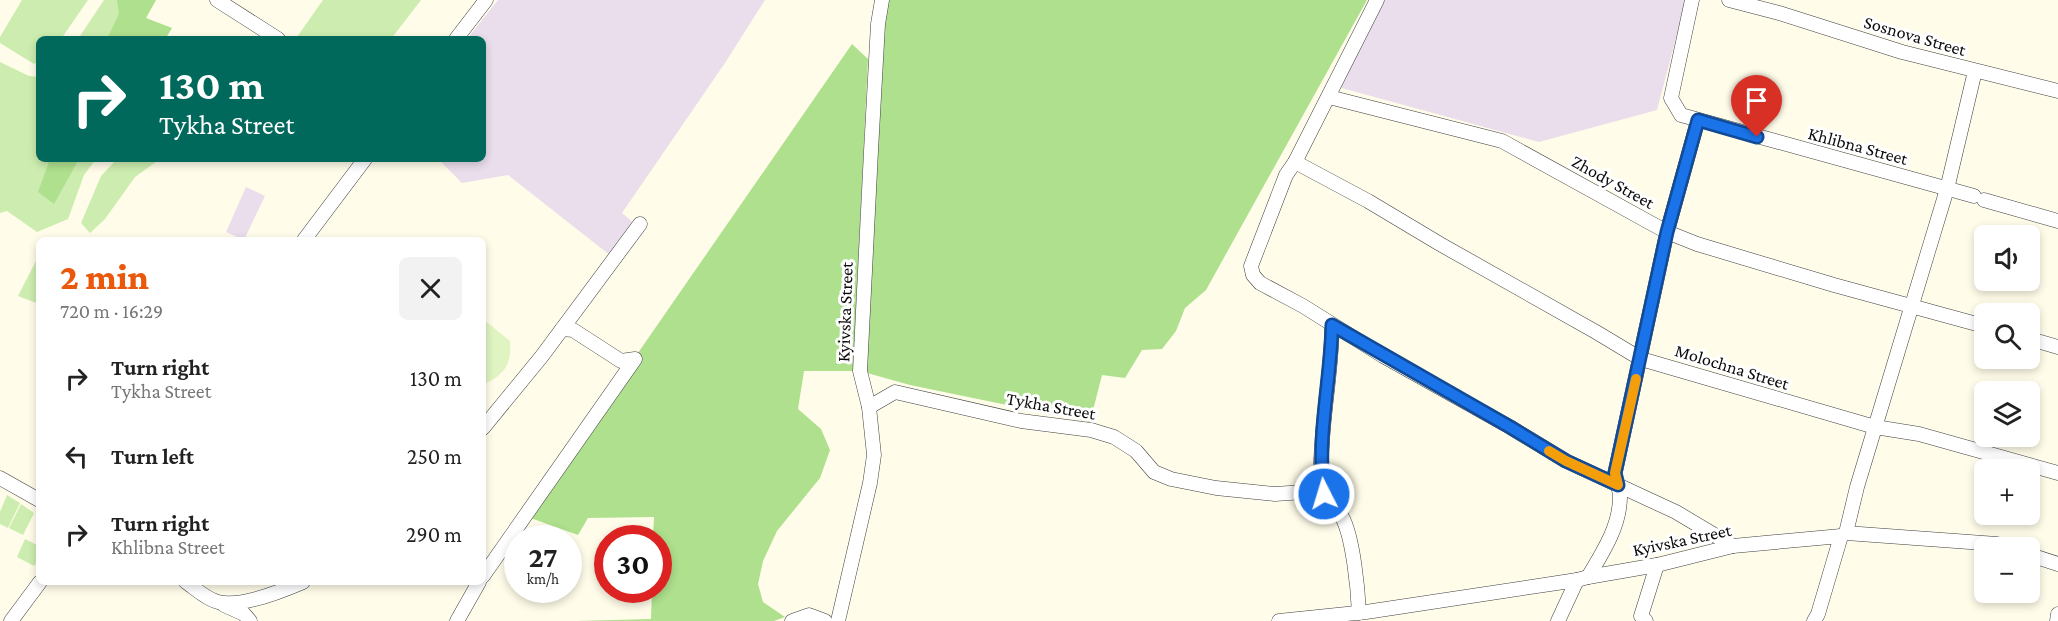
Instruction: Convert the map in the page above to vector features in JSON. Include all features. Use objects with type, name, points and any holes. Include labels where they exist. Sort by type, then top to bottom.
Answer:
[{"type":"street","points":[[217,0],[273,36]]},
{"type":"street","points":[[458,36],[486,0]]},
{"type":"street","name":"Kyivska Street","points":[[838,621],[870,483],[874,455],[869,407],[860,370],[871,151],[882,0]]},
{"type":"street","points":[[1377,0],[1329,97],[1286,175],[1251,266],[1253,275],[1260,283],[1566,461],[1676,512],[1733,546]]},
{"type":"street","points":[[1558,621],[1612,533],[1618,514],[1620,496],[1615,473],[1667,232],[1698,120],[1681,115],[1671,98],[1692,0]]},
{"type":"street","name":"Sosnova Street","points":[[1729,0],[1779,13],[1902,52],[2058,91]]},
{"type":"street","points":[[1820,619],[1947,189],[1975,71]]},
{"type":"street","name":"Zhody Street","points":[[1329,97],[1502,141],[1667,232],[1697,244],[1974,324]]},
{"type":"street","name":"Khlibna Street","points":[[1698,120],[2058,221]]},
{"type":"street","points":[[306,237],[363,162]]},
{"type":"street","name":"Molochna Street","points":[[1295,162],[1368,201],[1641,359],[1875,427],[1919,434],[2058,473]]},
{"type":"street","points":[[486,424],[562,329],[640,224]]},
{"type":"street","points":[[1332,325],[1332,349],[1320,472],[1324,494],[1342,518],[1351,548],[1365,615]]},
{"type":"street","points":[[486,572],[635,359],[621,361],[573,330],[562,329]]},
{"type":"street","points":[[2040,342],[2058,347]]},
{"type":"street","name":"Tykha Street","points":[[869,407],[895,392],[1022,421],[1091,430],[1114,437],[1136,451],[1154,472],[1171,479],[1216,488],[1263,493],[1324,494]]},
{"type":"street","points":[[0,478],[36,498]]},
{"type":"street","name":"Kyivska Street","points":[[1279,621],[1365,615],[1657,565],[1733,546],[1844,535],[1974,543]]},
{"type":"street","points":[[2040,558],[2058,564]]},
{"type":"street","points":[[1646,621],[1641,616],[1642,608],[1657,565]]},
{"type":"street","points":[[11,621],[38,585]]},
{"type":"street","points":[[190,585],[205,596],[244,614],[250,621]]},
{"type":"street","points":[[219,602],[238,603],[274,594],[296,585]]},
{"type":"street","points":[[457,621],[477,585]]},
{"type":"street","points":[[2056,621],[2058,614]]},
{"type":"street","points":[[792,621],[808,615],[825,621]]},
{"type":"shaded area","points":[[498,0],[765,0],[725,63],[622,213],[635,224],[611,256],[508,175],[462,183],[441,162],[486,162],[486,36],[469,36]]},
{"type":"shaded area","points":[[1384,0],[1686,0],[1657,110],[1539,142],[1338,87]]},
{"type":"shaded area","points":[[246,187],[265,196],[245,237],[237,237],[226,232]]},
{"type":"green space","points":[[22,0],[88,0],[63,36],[36,36],[36,63],[34,64],[0,43],[0,37]]},
{"type":"green space","points":[[104,0],[151,0],[141,17],[172,28],[167,36],[80,36]]},
{"type":"green space","points":[[117,0],[156,0],[146,18],[172,28],[167,36],[108,36],[119,14]]},
{"type":"green space","points":[[323,0],[421,0],[393,36],[298,36]]},
{"type":"green space","points":[[882,0],[1367,0],[1206,290],[1185,308],[1176,331],[1162,349],[1142,350],[1125,378],[1102,375],[1090,422],[910,385],[860,371]]},
{"type":"green space","points":[[852,44],[868,59],[853,371],[804,371],[798,409],[821,429],[830,450],[820,478],[777,531],[763,561],[758,584],[763,602],[785,617],[774,621],[577,621],[651,619],[652,603],[672,603],[672,525],[654,525],[654,517],[588,518],[582,528],[582,525],[550,525],[525,516]]},
{"type":"green space","points":[[0,62],[29,76],[36,77],[36,162],[94,162],[84,175],[68,219],[37,232],[7,211],[0,213]]},
{"type":"green space","points":[[49,162],[77,162],[54,204],[38,192]]},
{"type":"green space","points":[[114,162],[156,162],[135,177],[105,219],[90,233],[81,223],[101,176]]},
{"type":"green space","points":[[36,261],[36,303],[18,296]]},
{"type":"green space","points":[[486,321],[510,341],[510,356],[506,367],[486,383]]},
{"type":"green space","points":[[7,495],[20,503],[8,528],[0,524],[0,512]]},
{"type":"green space","points":[[21,504],[34,513],[23,535],[9,528]]},
{"type":"green space","points":[[25,539],[36,544],[34,566],[17,557]]},
{"type":"slow traffic","points":[[1549,451],[1618,485],[1615,473],[1636,379]]},
{"type":"route","points":[[1324,494],[1320,472],[1332,349],[1332,325],[1566,461],[1618,485],[1615,473],[1667,232],[1698,120],[1757,137]]}]
